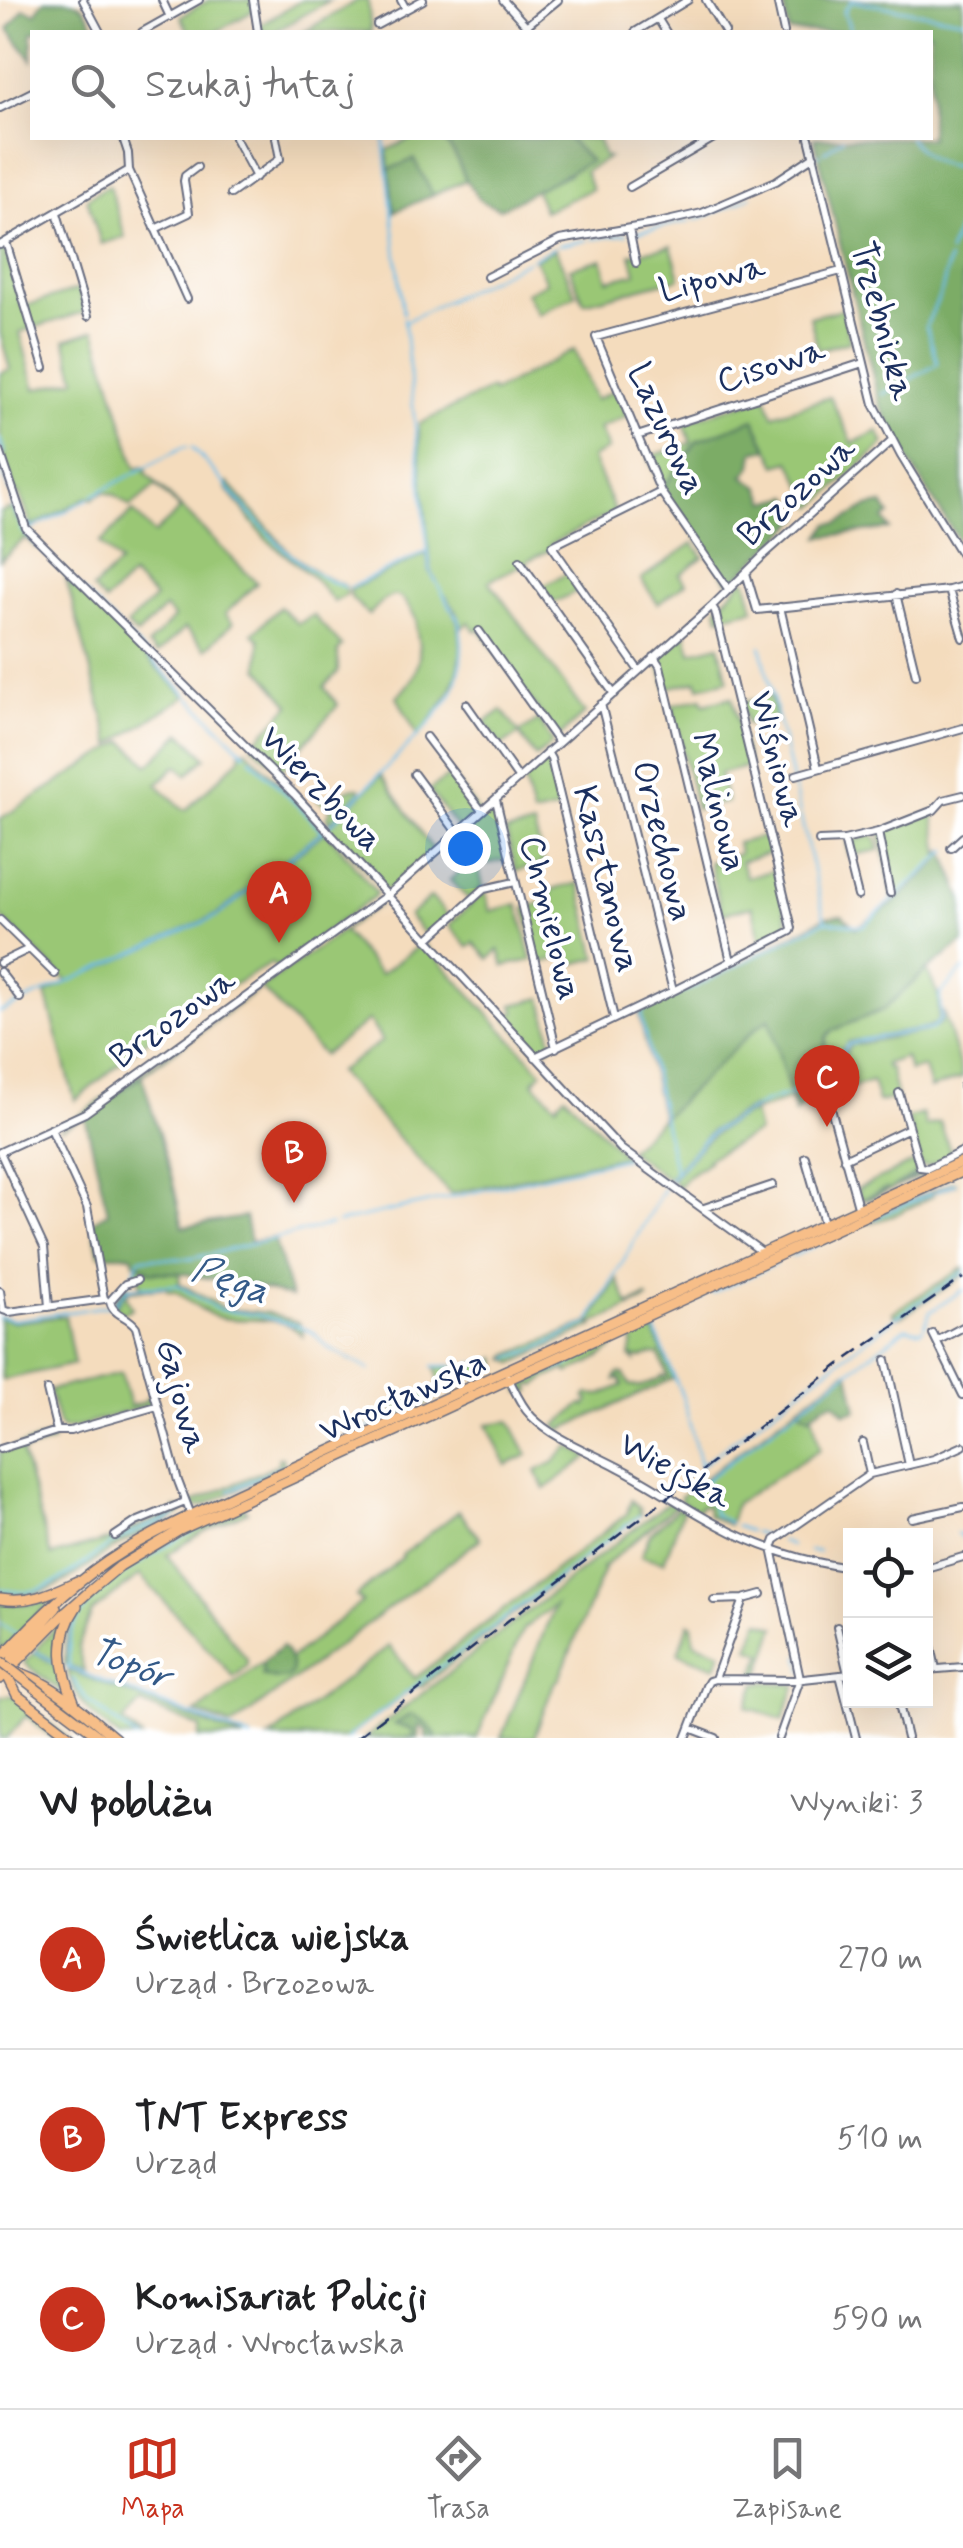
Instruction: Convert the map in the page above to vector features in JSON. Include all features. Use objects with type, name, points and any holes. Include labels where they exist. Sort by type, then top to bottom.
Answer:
[{"type":"main road","name":"Wrocławska","points":[[2,1661],[120,1566],[180,1530],[963,1161]]},
{"type":"main road","name":"Wrocławska","points":[[2,1661],[21,1649],[64,1597],[141,1541],[508,1376],[824,1223],[963,1170]]},
{"type":"main road","points":[[0,1599],[40,1598],[89,1576]]},
{"type":"main road","points":[[77,1709],[62,1665],[62,1642],[67,1624],[85,1595]]},
{"type":"main road","name":"Wrocławska","points":[[0,1680],[2,1661]]},
{"type":"main road","points":[[2,1661],[101,1738]]},
{"type":"main road","points":[[2,1661],[17,1695],[73,1738]]},
{"type":"main road","points":[[2,1661],[39,1680],[115,1738]]},
{"type":"main road","points":[[2,1694],[17,1695]]},
{"type":"main road","points":[[56,1704],[93,1738]]},
{"type":"street","points":[[83,0],[99,30]]},
{"type":"street","points":[[162,0],[170,17]]},
{"type":"street","points":[[148,30],[199,0]]},
{"type":"street","points":[[254,0],[258,30]]},
{"type":"street","points":[[401,0],[406,9]]},
{"type":"street","points":[[376,26],[422,0]]},
{"type":"street","points":[[502,0],[510,4],[529,29],[558,0]]},
{"type":"street","points":[[639,30],[688,0]]},
{"type":"street","points":[[706,0],[723,30]]},
{"type":"street","points":[[776,0],[784,30]]},
{"type":"street","points":[[658,19],[665,30]]},
{"type":"street","points":[[0,108],[30,93]]},
{"type":"street","points":[[124,140],[129,170],[187,298]]},
{"type":"street","points":[[236,140],[256,177]]},
{"type":"street","points":[[231,194],[280,159],[276,140]]},
{"type":"street","points":[[630,186],[710,140]]},
{"type":"street","name":"Trzebnicka","points":[[810,140],[874,404],[963,558]]},
{"type":"street","points":[[487,277],[560,240],[691,216],[719,206],[776,181],[814,156]]},
{"type":"street","points":[[155,229],[189,213],[184,181],[197,167]]},
{"type":"street","points":[[44,368],[3,244],[129,170]]},
{"type":"street","points":[[57,214],[88,316]]},
{"type":"street","points":[[628,229],[636,264]]},
{"type":"street","name":"Lipowa","points":[[596,336],[841,271]]},
{"type":"street","name":"Lazurowa","points":[[596,336],[661,492],[729,590]]},
{"type":"street","name":"Cisowa","points":[[637,436],[864,363]]},
{"type":"street","name":"Brzozowa","points":[[0,1152],[85,1113],[387,895],[892,441]]},
{"type":"street","name":"Wierzbowa","points":[[0,451],[26,528],[294,794],[626,1153],[763,1253]]},
{"type":"street","points":[[639,671],[552,546],[661,492]]},
{"type":"street","points":[[520,561],[614,694]]},
{"type":"street","points":[[746,572],[757,610],[963,586]]},
{"type":"street","points":[[948,590],[963,638]]},
{"type":"street","points":[[896,594],[916,675]]},
{"type":"street","name":"Wiśniowa","points":[[712,606],[792,926],[791,931],[731,961]]},
{"type":"street","points":[[780,607],[818,768]]},
{"type":"street","points":[[478,631],[558,742]]},
{"type":"street","name":"Malinowa","points":[[654,658],[660,666],[731,961]]},
{"type":"street","points":[[466,704],[519,778]]},
{"type":"street","name":"Orzechowa","points":[[601,704],[673,991]]},
{"type":"street","points":[[796,775],[963,728]]},
{"type":"street","points":[[426,737],[482,811]]},
{"type":"street","name":"Kasztanowa","points":[[547,752],[614,1018]]},
{"type":"street","points":[[414,774],[458,834]]},
{"type":"street","points":[[819,840],[844,840],[878,832],[934,810],[942,800],[963,795]]},
{"type":"street","name":"Chmielowa","points":[[496,800],[556,1048]]},
{"type":"street","points":[[878,832],[890,893]]},
{"type":"street","points":[[951,848],[963,836]]},
{"type":"street","points":[[844,840],[858,896]]},
{"type":"street","points":[[427,940],[484,890],[515,882]]},
{"type":"street","points":[[0,920],[55,974]]},
{"type":"street","points":[[0,963],[29,949]]},
{"type":"street","points":[[535,1057],[731,961]]},
{"type":"street","points":[[0,972],[20,998]]},
{"type":"street","points":[[898,1093],[918,1165],[928,1168],[963,1151]]},
{"type":"street","points":[[830,1105],[860,1212]]},
{"type":"street","points":[[844,1159],[907,1128]]},
{"type":"street","name":"Gajowa","points":[[51,1129],[86,1207],[109,1302],[136,1327],[191,1516]]},
{"type":"street","points":[[0,1152],[44,1247],[49,1306]]},
{"type":"street","points":[[806,1157],[824,1223]]},
{"type":"street","points":[[703,1209],[773,1185]]},
{"type":"street","points":[[0,1291],[2,1310],[7,1312],[109,1302],[132,1281]]},
{"type":"street","points":[[963,1327],[935,1337],[954,1368],[963,1395]]},
{"type":"street","points":[[886,1360],[909,1465]]},
{"type":"street","name":"Wiejska","points":[[508,1376],[524,1408],[541,1425],[720,1526],[772,1548],[843,1567]]},
{"type":"street","points":[[47,1390],[57,1431]]},
{"type":"street","points":[[0,1449],[158,1406]]},
{"type":"street","points":[[863,1443],[870,1474]]},
{"type":"street","points":[[779,1738],[800,1679],[772,1548],[775,1540],[870,1474],[934,1459],[963,1446]]},
{"type":"street","points":[[115,1536],[136,1522],[184,1502]]},
{"type":"street","points":[[912,1518],[963,1507]]},
{"type":"street","points":[[933,1566],[963,1557]]},
{"type":"street","points":[[714,1600],[762,1594]]},
{"type":"street","points":[[715,1679],[744,1599]]},
{"type":"street","points":[[837,1627],[843,1658]]},
{"type":"street","points":[[933,1655],[936,1669]]},
{"type":"street","points":[[933,1669],[963,1668]]},
{"type":"street","points":[[686,1738],[709,1681],[843,1674]]},
{"type":"street","points":[[851,1708],[856,1738]]},
{"type":"street","points":[[900,1708],[907,1738]]},
{"type":"street","points":[[690,1728],[716,1738]]},
{"type":"green space","points":[[45,0],[67,0],[79,4],[97,30],[30,30],[30,57],[8,29],[24,9],[35,13]]},
{"type":"green space","points":[[209,0],[252,0],[253,11],[220,30],[188,30],[181,16]]},
{"type":"green space","points":[[302,0],[330,0],[278,30],[261,30],[260,25]]},
{"type":"green space","points":[[358,0],[368,0],[371,30],[307,30]]},
{"type":"green space","points":[[783,0],[963,0],[963,548],[880,405],[814,140],[933,140],[933,30],[789,30]]},
{"type":"green space","points":[[409,140],[444,140],[466,180],[433,195],[414,160],[389,169],[387,150]]},
{"type":"green space","points":[[444,140],[569,140],[590,161],[500,209],[476,195]]},
{"type":"green space","points":[[569,140],[598,140],[608,158],[585,171],[592,189],[544,211],[535,189],[569,174]]},
{"type":"green space","points":[[414,159],[433,195],[394,212],[389,169]]},
{"type":"green space","points":[[109,185],[125,237],[101,244],[87,198]]},
{"type":"green space","points":[[4,246],[22,307],[79,289],[85,312],[20,332],[35,389],[76,379],[65,340],[95,330],[136,468],[147,469],[145,472],[257,583],[225,614],[233,623],[206,649],[185,628],[157,654],[148,645],[174,618],[165,608],[137,635],[127,625],[155,598],[132,576],[105,602],[93,589],[120,563],[100,543],[133,511],[154,534],[180,510],[156,485],[130,507],[104,492],[32,527],[0,445],[0,373],[10,369],[0,333],[0,248]]},
{"type":"green space","points":[[671,246],[680,278],[584,303],[570,268],[602,259],[608,280],[636,273],[631,254]]},
{"type":"green space","points":[[555,249],[576,295],[538,314],[526,293],[546,282],[535,259]]},
{"type":"green space","points":[[843,309],[850,341],[818,350],[810,317]]},
{"type":"green space","points":[[574,350],[595,400],[617,389],[627,416],[599,428],[608,449],[592,458],[615,512],[550,544],[552,549],[527,561],[524,569],[521,565],[489,581],[585,713],[558,738],[479,628],[475,631],[469,622],[462,628],[445,595],[458,623],[461,656],[453,685],[418,736],[397,697],[417,668],[417,621],[406,602],[396,596],[384,600],[369,615],[352,599],[349,590],[427,553],[429,571],[438,584],[431,571],[419,424],[491,389],[493,392]]},
{"type":"green space","points":[[766,396],[773,415],[830,397],[853,443],[878,431],[884,444],[814,507],[790,461],[777,465],[754,420],[697,441],[662,489],[649,457],[691,443],[684,422]]},
{"type":"green space","points":[[754,419],[768,449],[754,452],[752,466],[744,476],[761,488],[767,502],[790,496],[802,517],[730,584],[662,489],[697,441]]},
{"type":"green space","points":[[228,483],[292,555],[345,586],[346,595],[334,602],[315,579],[265,538],[226,488]]},
{"type":"green space","points":[[883,504],[890,515],[884,519],[890,529],[820,537],[829,524]]},
{"type":"green space","points":[[12,508],[17,520],[40,543],[36,548],[26,538],[0,560],[0,512]]},
{"type":"green space","points":[[693,543],[703,557],[680,574],[686,583],[658,604],[641,579]]},
{"type":"green space","points":[[568,573],[579,590],[553,603],[542,587]]},
{"type":"green space","points":[[66,579],[186,696],[111,745]]},
{"type":"green space","points":[[743,580],[747,581],[754,609],[719,617],[717,608]]},
{"type":"green space","points":[[280,607],[298,624],[313,615],[342,646],[338,651],[338,672],[324,687],[338,705],[281,771],[252,745],[290,705],[259,668],[260,640],[253,633]]},
{"type":"green space","points":[[686,633],[691,652],[719,645],[728,680],[699,687],[697,681],[667,688],[658,658]]},
{"type":"green space","points":[[771,696],[775,717],[747,724],[741,703]]},
{"type":"green space","points":[[732,697],[749,766],[720,774],[727,802],[696,809],[672,705],[702,698],[704,704]]},
{"type":"green space","points":[[502,710],[519,733],[539,720],[553,743],[536,757],[519,734],[501,746],[485,722]]},
{"type":"green space","points":[[181,733],[206,757],[187,775],[177,765],[157,784],[183,809],[246,749],[324,829],[216,915],[94,971],[218,916],[326,831],[376,892],[375,896],[276,968],[272,963],[184,1009],[75,1101],[46,994],[68,982],[0,916],[0,819],[124,741],[149,765]]},
{"type":"green space","points":[[547,760],[559,809],[533,815],[524,780]]},
{"type":"green space","points":[[381,775],[433,850],[389,890],[328,828]]},
{"type":"green space","points":[[451,775],[479,812],[461,828],[457,828],[429,790]]},
{"type":"green space","points":[[360,788],[360,792],[330,822],[327,817],[331,808],[316,795],[319,793],[333,805],[339,793]]},
{"type":"green space","points":[[489,809],[496,811],[508,859],[478,866],[483,886],[469,900],[450,880],[475,857],[468,829]]},
{"type":"green space","points":[[933,813],[939,860],[894,903],[883,831]]},
{"type":"green space","points":[[534,826],[544,863],[516,871],[506,832]]},
{"type":"green space","points":[[766,836],[770,853],[741,861],[746,877],[776,870],[789,927],[761,942],[752,906],[722,914],[709,862],[739,854],[737,843]]},
{"type":"green space","points":[[876,837],[879,850],[849,856],[847,842]]},
{"type":"green space","points":[[944,850],[963,901],[963,943],[883,1010],[833,1030],[826,1037],[824,1053],[833,1100],[826,1103],[818,1096],[798,1110],[769,1019],[662,1119],[639,1012],[725,972],[826,917],[842,915],[856,928],[894,903],[939,860]]},
{"type":"green space","points":[[579,883],[597,958],[569,965],[566,957],[539,963],[525,908],[552,900],[550,890]]},
{"type":"green space","points":[[485,891],[490,911],[518,904],[532,960],[504,966],[499,950],[489,959],[474,943],[468,947],[449,925]]},
{"type":"green space","points":[[431,897],[449,917],[428,933],[409,916]]},
{"type":"green space","points":[[380,904],[343,931],[380,974],[423,943],[542,1072],[533,1082],[556,1105],[565,1095],[625,1156],[450,1194],[338,1072],[382,1041],[369,1020],[323,1055],[261,988],[85,1117],[59,1130]]},
{"type":"green space","points":[[927,970],[939,997],[938,1022],[928,1028],[848,1042],[827,1069],[826,1037],[833,1030],[883,1010]]},
{"type":"green space","points":[[542,998],[552,1042],[549,1048],[536,1050],[507,1019],[515,1012],[513,1005]]},
{"type":"green space","points":[[943,1011],[963,1078],[930,1089],[924,1067],[909,1071],[905,1057],[885,1064],[890,1068],[897,1098],[878,1102],[872,1081],[833,1100],[827,1077],[851,1045],[926,1031],[941,1023]]},
{"type":"green space","points":[[770,1018],[798,1110],[795,1113],[790,1099],[755,1111],[752,1107],[711,1131],[668,1179],[628,1150],[756,1028]]},
{"type":"green space","points":[[142,1076],[183,1227],[245,1217],[250,1242],[274,1238],[291,1297],[253,1286],[151,1272],[134,1263],[132,1255],[99,1255],[92,1222],[108,1212],[85,1117]]},
{"type":"green space","points":[[753,1112],[758,1132],[707,1159],[678,1187],[671,1180],[717,1132]]},
{"type":"green space","points":[[922,1114],[926,1126],[940,1122],[950,1151],[963,1145],[963,1149],[921,1166],[908,1118]]},
{"type":"green space","points":[[963,1154],[963,1158],[865,1201],[888,1188],[861,1200],[857,1189],[915,1162],[916,1174],[893,1187]]},
{"type":"green space","points":[[954,1181],[956,1184],[932,1193],[933,1196],[902,1212],[873,1221],[872,1217]]},
{"type":"green space","points":[[138,1264],[151,1272],[180,1273],[179,1283],[225,1309],[268,1313],[299,1323],[303,1337],[275,1321],[217,1317],[166,1287],[129,1291],[126,1296],[132,1308],[122,1313],[113,1306],[126,1290],[113,1304],[114,1299],[127,1284],[127,1289],[141,1287],[135,1273]]},
{"type":"green space","points":[[963,1268],[963,1276],[901,1317],[894,1317],[893,1312]]},
{"type":"green space","points":[[617,1279],[629,1305],[648,1299],[593,1324],[591,1321]]},
{"type":"green space","points":[[65,1316],[74,1364],[2,1380],[0,1318],[14,1322]]},
{"type":"green space","points":[[588,1323],[593,1326],[514,1363],[506,1359],[509,1355]]},
{"type":"green space","points":[[651,1325],[674,1378],[561,1430],[556,1426],[582,1404],[586,1406],[588,1394],[601,1395],[623,1385],[620,1378],[615,1380],[620,1373],[630,1385],[640,1387],[668,1376],[659,1355],[634,1357],[635,1361],[630,1357],[635,1331]]},
{"type":"green space","points":[[631,1326],[612,1349],[596,1359],[529,1386],[531,1391],[520,1392],[524,1378],[566,1362]]},
{"type":"green space","points":[[497,1358],[498,1366],[443,1390],[426,1404],[399,1415],[392,1408],[408,1404],[407,1400],[415,1396],[418,1399],[426,1391],[429,1395],[438,1391],[435,1367],[465,1367]]},
{"type":"green space","points":[[846,1372],[857,1410],[845,1413],[834,1402],[809,1416],[801,1411],[799,1406]]},
{"type":"green space","points":[[121,1373],[130,1406],[144,1402],[150,1394],[152,1404],[62,1429],[49,1390]]},
{"type":"green space","points":[[799,1406],[809,1416],[812,1414],[820,1449],[736,1503],[729,1525],[708,1515],[707,1506],[697,1510],[681,1501],[681,1496]]},
{"type":"green space","points":[[510,1421],[528,1455],[506,1465],[487,1424]]},
{"type":"green space","points":[[51,1436],[53,1442],[22,1452],[51,1556],[116,1538],[175,1512],[175,1508],[181,1509],[181,1513],[119,1545],[50,1589],[35,1594],[0,1595],[0,1452]]},
{"type":"green space","points":[[569,1446],[588,1457],[545,1489],[536,1471],[554,1462]]},
{"type":"green space","points":[[282,1457],[282,1468],[205,1505],[189,1504],[279,1464],[278,1458]]},
{"type":"green space","points":[[631,1500],[641,1514],[421,1687],[418,1685],[346,1738],[269,1738],[389,1646],[415,1678],[627,1514]]},
{"type":"green space","points":[[670,1501],[675,1506],[602,1568],[534,1738],[501,1738],[555,1605],[523,1629],[477,1738],[436,1738],[423,1720],[412,1730],[414,1738],[365,1738]]},
{"type":"green space","points":[[241,1504],[247,1511],[167,1555],[247,1659],[247,1666],[234,1677],[140,1575],[92,1612],[78,1647],[84,1671],[65,1666],[70,1626],[90,1597],[152,1550]]},
{"type":"green space","points":[[678,1508],[683,1509],[682,1513],[664,1562],[641,1556],[650,1534]]},
{"type":"green space","points":[[459,1511],[480,1539],[232,1726],[196,1713],[263,1662],[263,1675],[290,1659],[362,1602],[356,1596]]},
{"type":"green space","points":[[56,1596],[5,1648],[0,1648],[0,1603],[32,1604]]},
{"type":"green space","points":[[67,1615],[55,1661],[36,1651]]},
{"type":"green space","points":[[759,1621],[776,1627],[761,1677],[753,1676],[763,1653],[749,1648]]},
{"type":"green space","points":[[689,1623],[694,1642],[721,1652],[716,1667],[678,1653]]},
{"type":"green space","points":[[282,1646],[290,1660],[290,1675],[278,1679],[262,1675],[263,1662]]},
{"type":"green space","points":[[35,1652],[58,1667],[56,1671],[71,1699],[25,1664]]},
{"type":"green space","points":[[67,1671],[244,1738],[199,1738],[201,1728],[141,1703],[123,1722],[142,1738],[131,1733],[135,1738],[120,1738],[88,1709]]},
{"type":"green space","points":[[756,1683],[796,1685],[783,1720],[747,1707]]},
{"type":"green space","points":[[11,1695],[68,1738],[53,1738],[26,1716],[7,1738],[0,1738],[0,1697]]},
{"type":"green space","points":[[412,1714],[430,1727],[436,1738],[426,1738],[426,1730],[418,1725],[419,1738],[414,1738],[412,1730],[394,1724]]},
{"type":"waterway","points":[[850,30],[844,11],[852,1],[963,20]]},
{"type":"waterway","points":[[384,140],[403,313]]},
{"type":"waterway","points":[[824,152],[840,140]]},
{"type":"waterway","points":[[911,140],[932,160],[963,167]]},
{"type":"waterway","points":[[736,204],[751,196]]},
{"type":"waterway","points":[[695,220],[733,205]]},
{"type":"waterway","points":[[949,253],[963,217]]},
{"type":"waterway","points":[[633,233],[689,221]]},
{"type":"waterway","points":[[592,239],[627,234]]},
{"type":"waterway","points":[[559,245],[587,240]]},
{"type":"waterway","points":[[531,259],[555,247]]},
{"type":"waterway","points":[[883,394],[938,364],[926,326],[942,290],[949,260]]},
{"type":"waterway","points":[[406,321],[527,261]]},
{"type":"waterway","points":[[328,827],[430,723],[451,696],[461,664],[460,623],[430,571],[404,318]]},
{"type":"waterway","points":[[0,439],[4,453]]},
{"type":"waterway","points":[[92,496],[187,447]]},
{"type":"waterway","points":[[192,448],[281,546],[322,577],[345,587]]},
{"type":"waterway","points":[[0,463],[9,492]]},
{"type":"waterway","points":[[11,499],[23,531],[187,695]]},
{"type":"waterway","points":[[71,508],[88,499]]},
{"type":"waterway","points":[[27,523],[31,529],[68,510]]},
{"type":"waterway","points":[[349,588],[427,551]]},
{"type":"waterway","points":[[761,646],[825,921]]},
{"type":"waterway","points":[[190,698],[245,753]]},
{"type":"waterway","points":[[250,758],[323,831]]},
{"type":"waterway","points":[[0,1012],[217,916],[323,831]]},
{"type":"waterway","points":[[675,1172],[641,1016],[643,1010],[825,921],[863,926],[948,850]]},
{"type":"waterway","name":"Pęga","points":[[669,1180],[714,1131],[765,1102],[809,1088],[837,1061],[847,1045],[932,1029],[941,1019],[940,994],[963,970]]},
{"type":"waterway","points":[[337,1223],[625,1158]]},
{"type":"waterway","points":[[936,1191],[955,1183]]},
{"type":"waterway","name":"Pęga","points":[[590,1320],[664,1188]]},
{"type":"waterway","points":[[874,1218],[932,1193]]},
{"type":"waterway","points":[[131,1279],[142,1258],[190,1259],[331,1225]]},
{"type":"waterway","points":[[791,1257],[854,1227]]},
{"type":"waterway","points":[[712,1293],[775,1264]]},
{"type":"waterway","points":[[895,1318],[963,1273]]},
{"type":"waterway","name":"Pęga","points":[[69,1312],[113,1305],[128,1288],[178,1285],[216,1309],[262,1316],[313,1332],[327,1347],[370,1370]]},
{"type":"waterway","points":[[925,1326],[930,1312],[963,1290]]},
{"type":"waterway","points":[[643,1326],[703,1297]]},
{"type":"waterway","name":"Pęga","points":[[0,1317],[14,1320],[67,1312]]},
{"type":"waterway","points":[[700,1463],[892,1320]]},
{"type":"waterway","points":[[652,1322],[683,1398],[701,1468]]},
{"type":"waterway","name":"Pęga","points":[[510,1358],[588,1324]]},
{"type":"waterway","points":[[730,1523],[714,1514],[705,1481],[906,1328],[923,1329]]},
{"type":"waterway","points":[[521,1387],[525,1380],[570,1364],[586,1350],[625,1332]]},
{"type":"waterway","name":"Pęga","points":[[468,1365],[493,1360]]},
{"type":"waterway","name":"Pęga","points":[[433,1366],[463,1366]]},
{"type":"waterway","points":[[402,1412],[433,1396]]},
{"type":"waterway","points":[[344,1439],[385,1420]]},
{"type":"waterway","points":[[298,1460],[335,1443]]},
{"type":"waterway","points":[[229,1491],[281,1467]]},
{"type":"waterway","points":[[1,1589],[17,1592],[46,1587],[120,1540],[176,1516]]},
{"type":"waterway","points":[[347,1738],[639,1516]]},
{"type":"waterway","points":[[69,1669],[72,1630],[95,1598],[134,1567],[213,1520]]},
{"type":"waterway","points":[[736,1526],[749,1531]]},
{"type":"waterway","points":[[754,1532],[767,1536]]},
{"type":"waterway","points":[[957,1534],[963,1539]]},
{"type":"waterway","points":[[781,1541],[791,1546]]},
{"type":"waterway","points":[[809,1551],[819,1551]]},
{"type":"waterway","name":"Topór","points":[[0,1623],[18,1636]]},
{"type":"waterway","name":"Topór","points":[[35,1651],[58,1664]]},
{"type":"waterway","points":[[799,1656],[801,1663]]},
{"type":"waterway","name":"Topór","points":[[66,1667],[251,1738]]},
{"type":"waterway","points":[[73,1679],[87,1700],[136,1738]]},
{"type":"railway","points":[[356,1738],[848,1358],[963,1278]]},
{"type":"place","name":"Świetlica wiejska","points":[[279,943]]},
{"type":"place","name":"Komisariat Policji","points":[[827,1127]]},
{"type":"place","name":"TNT Express","points":[[294,1203]]}]
